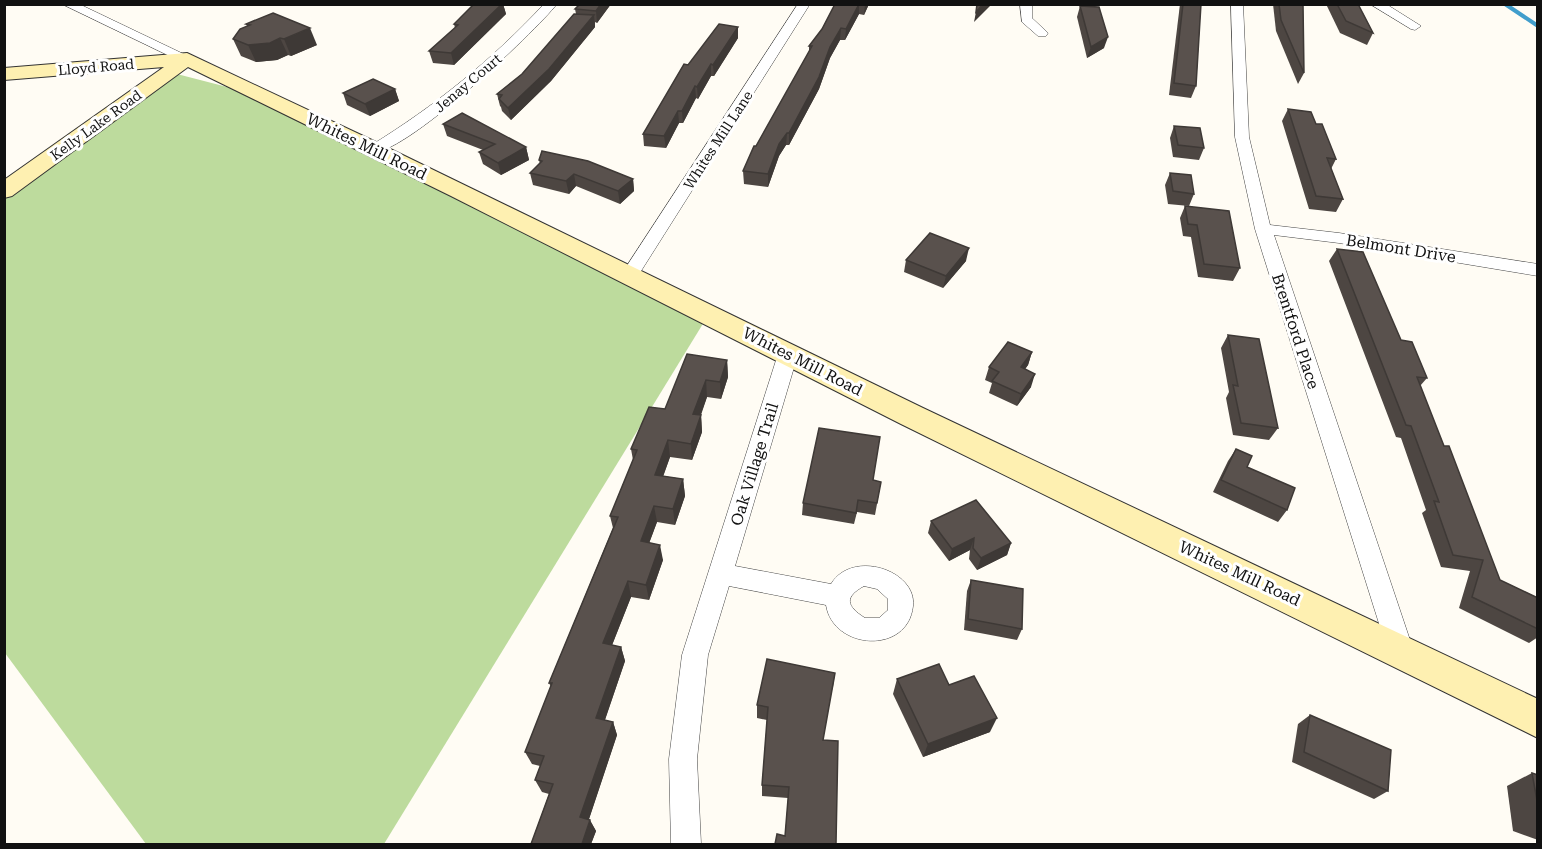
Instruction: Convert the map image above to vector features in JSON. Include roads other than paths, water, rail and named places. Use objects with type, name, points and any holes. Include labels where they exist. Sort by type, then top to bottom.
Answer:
[{"type":"street","name":"Whites Mill Road","points":[[68,4],[375,149],[923,422],[1400,649],[1538,719]]},
{"type":"street","name":"Jenay Court","points":[[375,149],[425,119],[495,63],[551,4]]},
{"type":"street","name":"Whites Mill Lane","points":[[630,275],[804,4]]},
{"type":"street","points":[[1026,4],[1026,19],[1042,33]]},
{"type":"street","name":"Brentford Place","points":[[1237,4],[1242,137],[1263,229],[1400,649]]},
{"type":"street","points":[[1376,4],[1415,26]]},
{"type":"street","name":"Lloyd Road","points":[[4,74],[187,59]]},
{"type":"street","name":"Kelly Lake Road","points":[[4,191],[187,59]]},
{"type":"street","name":"Belmont Drive","points":[[1263,229],[1369,242],[1538,270]]},
{"type":"street","name":"Oak Village Trail","points":[[686,844],[682,759],[695,655],[722,574],[788,354]]},
{"type":"street","points":[[722,574],[837,596]]},
{"type":"waterway","points":[[1505,4],[1538,26]]}]
